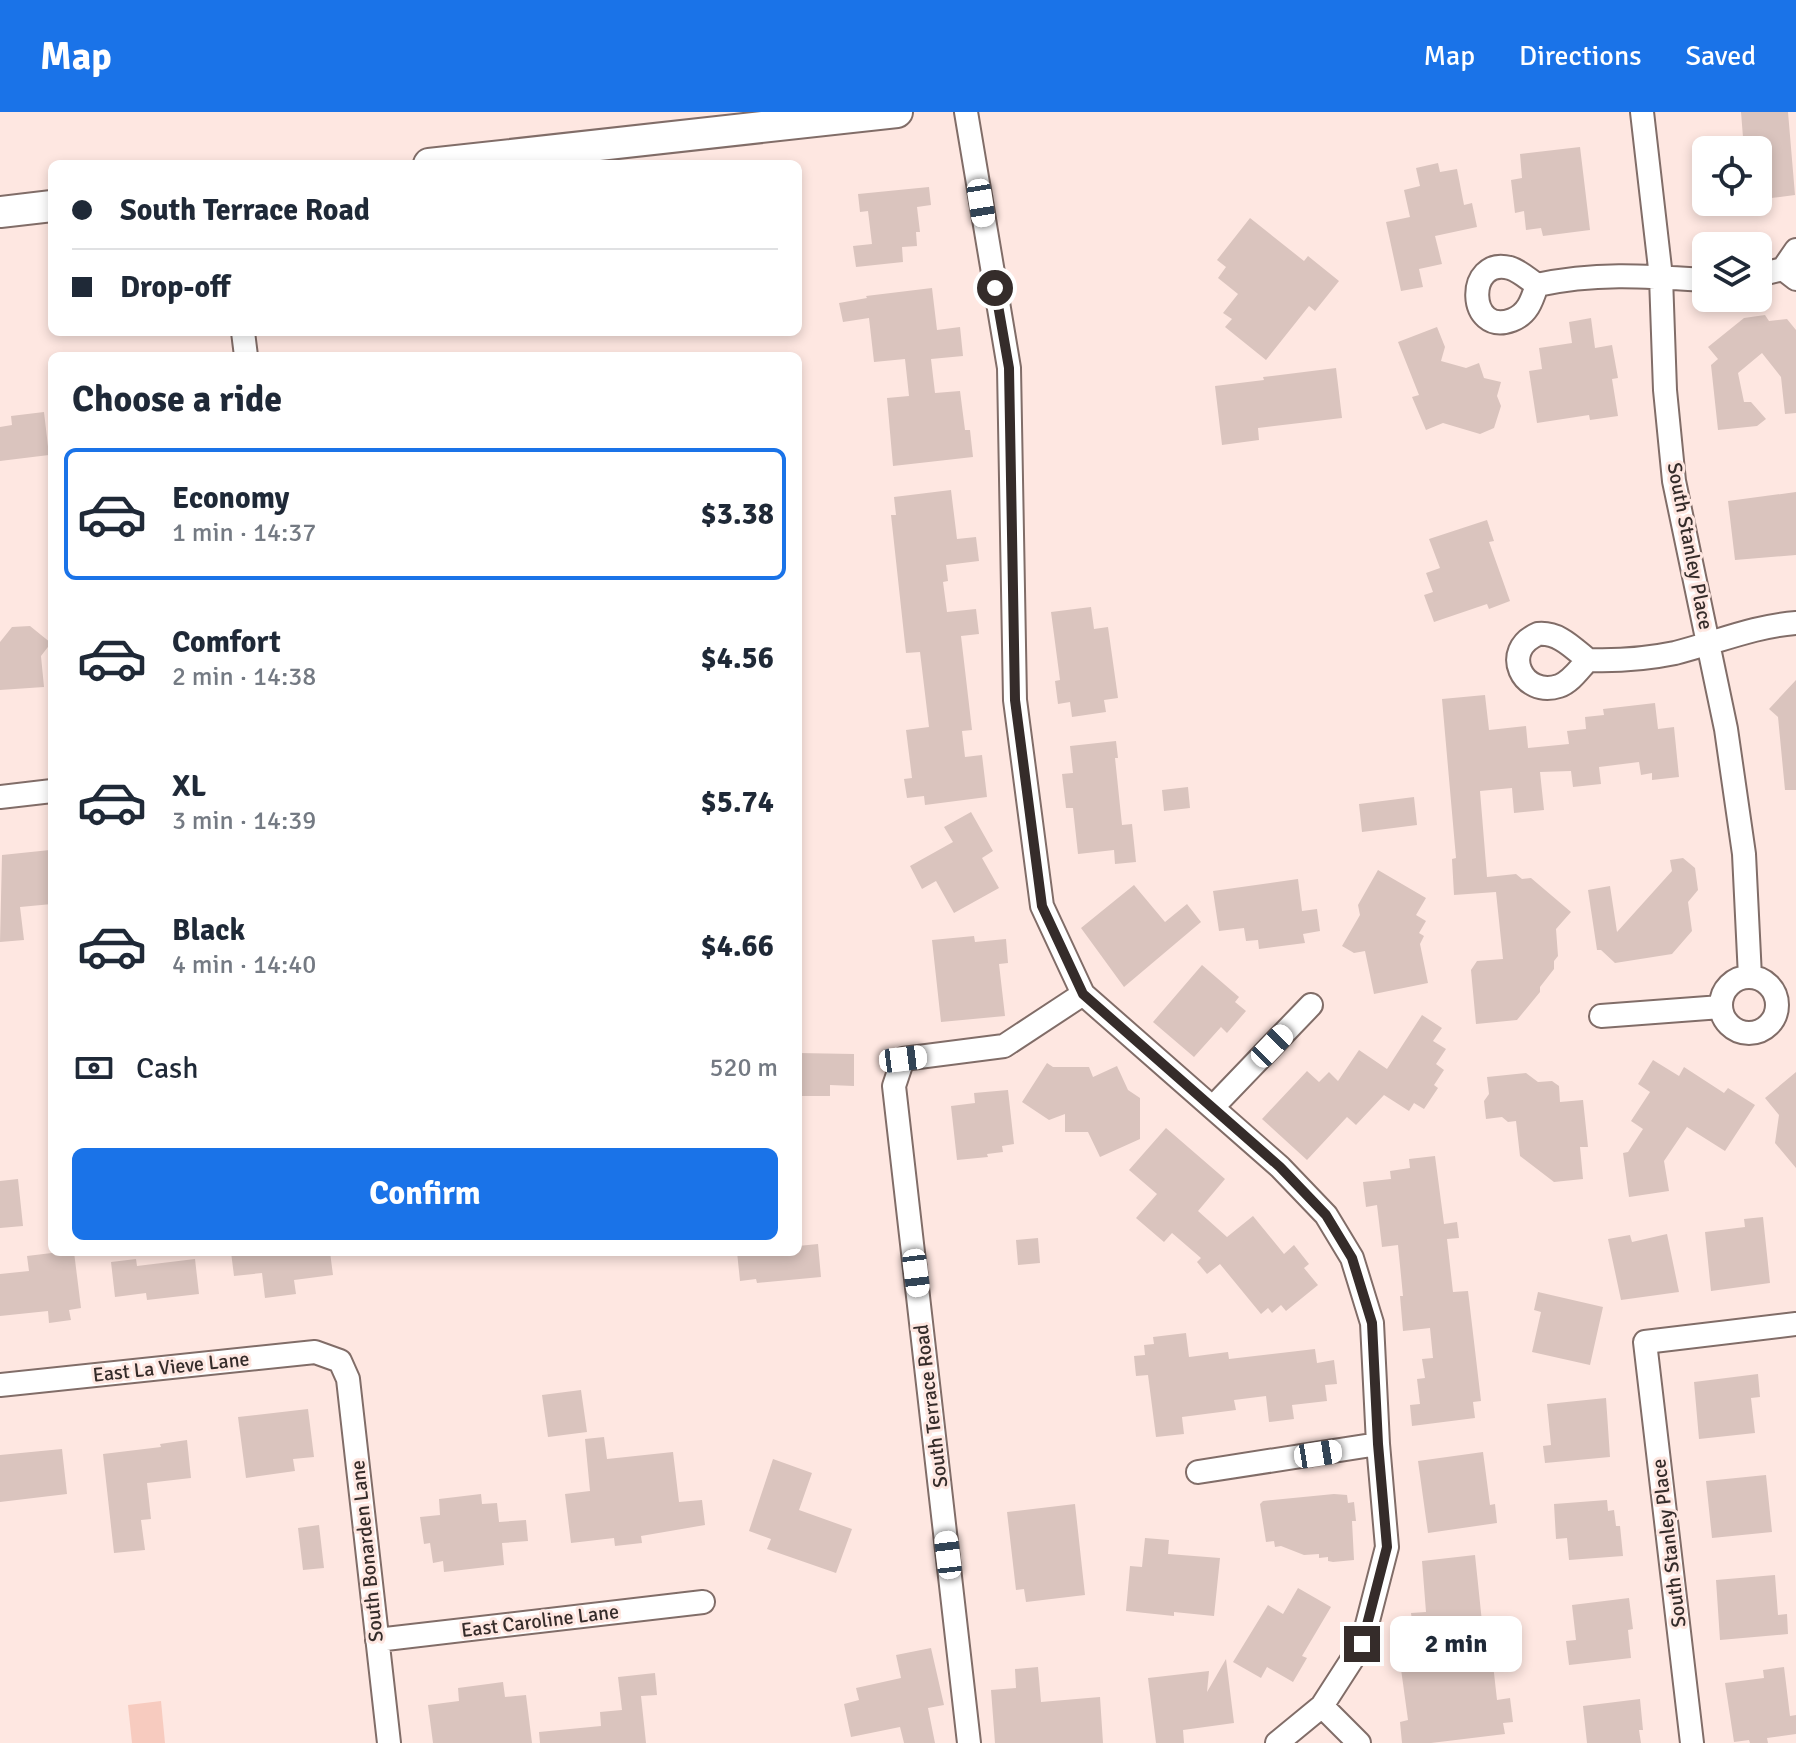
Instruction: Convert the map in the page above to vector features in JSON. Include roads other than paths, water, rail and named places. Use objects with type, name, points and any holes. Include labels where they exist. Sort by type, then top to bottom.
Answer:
[{"type":"main road","points":[[460,160],[780,118],[897,112]]},
{"type":"main road","points":[[0,212],[48,206]]},
{"type":"street","points":[[966,112],[1009,368],[1015,700],[1042,906],[1083,994],[1280,1167],[1326,1215],[1352,1258],[1372,1323],[1387,1547],[1362,1644],[1322,1706],[1277,1743]]},
{"type":"street","name":"South Stanley Place","points":[[1642,112],[1661,277],[1665,390],[1674,481],[1726,729],[1744,854],[1750,977]]},
{"type":"street","points":[[1789,274],[1796,250]]},
{"type":"street","points":[[1537,285],[1569,278],[1621,274],[1692,279]]},
{"type":"street","points":[[1588,660],[1622,661],[1674,653],[1732,635],[1796,623]]},
{"type":"street","points":[[0,797],[48,791]]},
{"type":"street","points":[[1750,977],[1766,983],[1786,998],[1766,1027],[1751,1033],[1742,1032],[1728,1023],[1721,1007],[1726,991],[1734,982],[1750,977]]},
{"type":"street","name":"South Terrace Road","points":[[969,1743],[894,1086],[903,1059],[1004,1046],[1083,994]]},
{"type":"street","points":[[1213,1107],[1311,1005]]},
{"type":"street","points":[[1601,1016],[1721,1007]]},
{"type":"street","name":"South Stanley Place","points":[[1692,1743],[1645,1342],[1796,1324]]},
{"type":"street","name":"East La Vieve Lane","points":[[0,1385],[315,1352],[340,1361]]},
{"type":"street","name":"South Bonarden Lane","points":[[340,1361],[348,1379],[389,1743]]},
{"type":"street","points":[[1198,1472],[1378,1444]]},
{"type":"street","name":"East Caroline Lane","points":[[377,1640],[703,1602]]},
{"type":"street","points":[[1322,1706],[1359,1743]]}]
